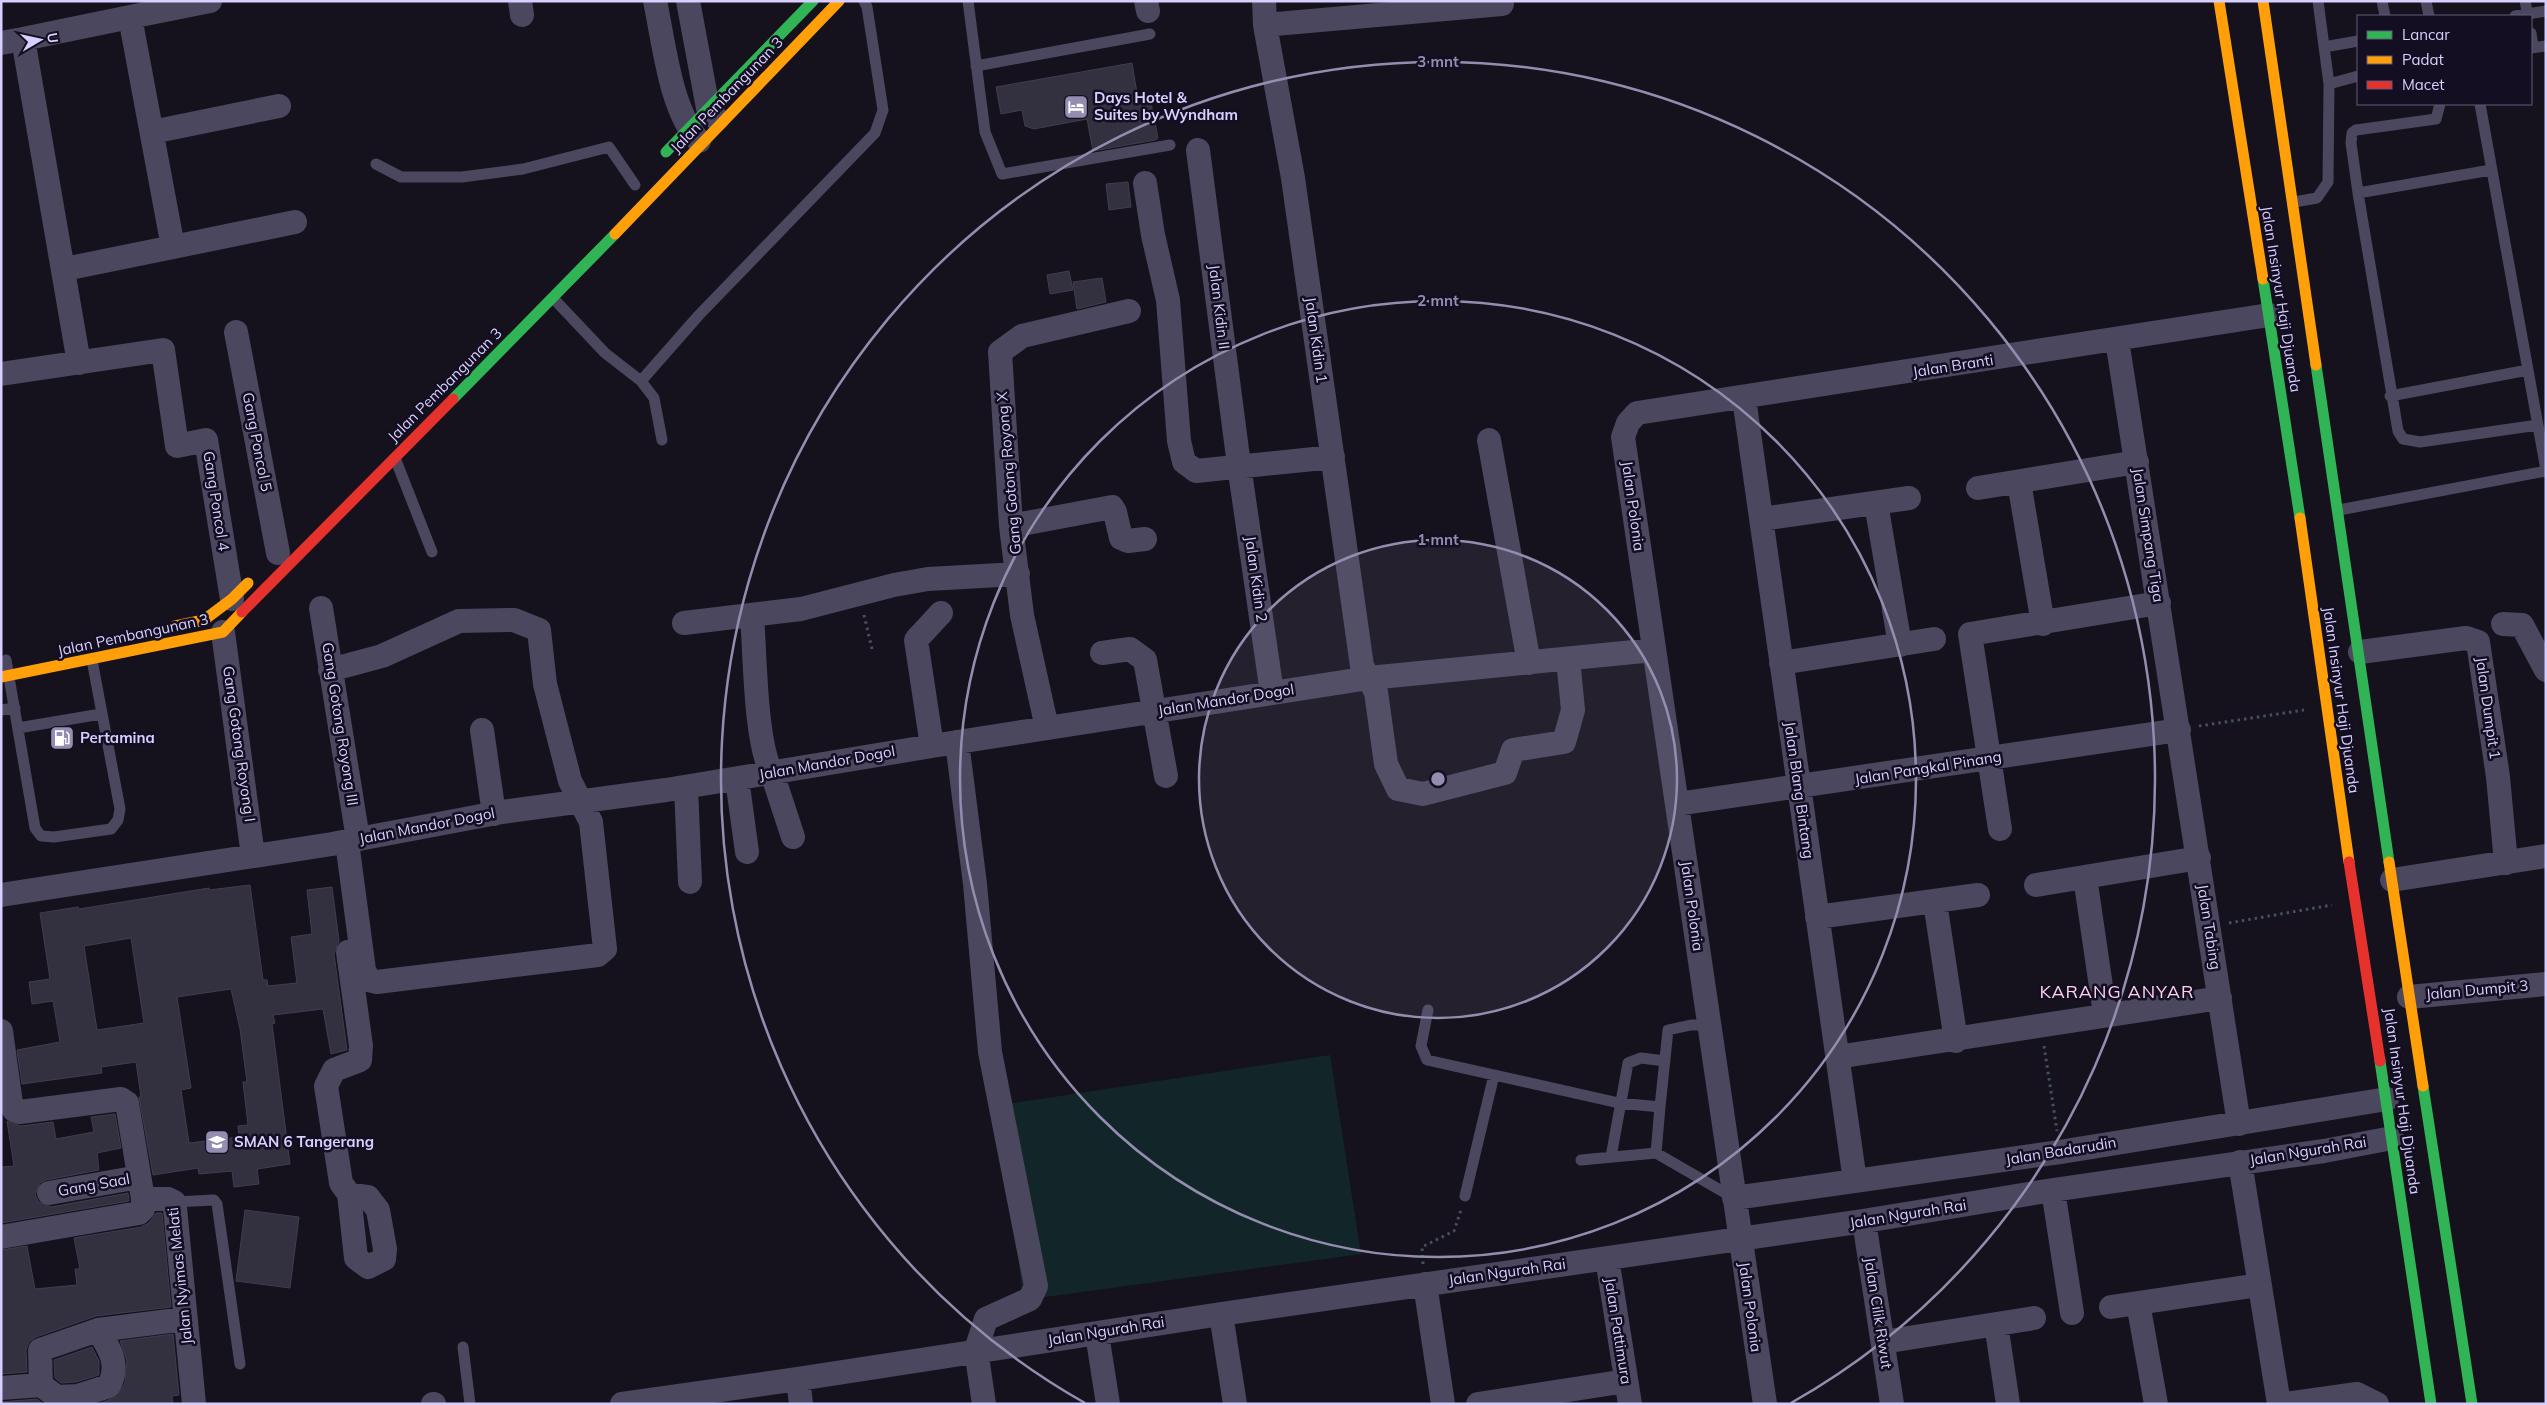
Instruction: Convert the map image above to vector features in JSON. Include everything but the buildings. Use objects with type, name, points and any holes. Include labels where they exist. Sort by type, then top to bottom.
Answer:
[{"type":"main road","name":"Jalan Pembangunan 3","points":[[5,676],[92,660],[223,632],[553,298],[592,250],[695,136],[711,107],[813,1]]},
{"type":"main road","name":"Jalan Pembangunan 3","points":[[655,164],[695,136],[711,107],[839,1]]},
{"type":"main road","name":"Jalan Insinyur Haji Djuanda","points":[[2219,1],[2269,315],[2315,579],[2321,625],[2327,706],[2354,901],[2392,1138],[2431,1404]]},
{"type":"main road","name":"Jalan Insinyur Haji Djuanda","points":[[2263,1],[2339,510],[2344,576],[2350,621],[2360,652],[2409,997],[2433,1140],[2472,1404]]},
{"type":"main road","points":[[325,507],[336,518]]},
{"type":"main road","name":"Jalan Pembangunan 3","points":[[165,628],[204,620],[232,599],[258,573]]},
{"type":"street","points":[[1,374],[80,362],[65,270],[12,41],[210,1]]},
{"type":"street","points":[[655,1],[676,96],[695,136]]},
{"type":"street","points":[[676,96],[711,107],[688,1]]},
{"type":"street","name":"Jalan Kidin 1","points":[[1264,1],[1265,25],[1293,178],[1362,666],[1376,692],[1386,764],[1398,789],[1424,794],[1506,773],[1513,750],[1564,742],[1573,710],[1568,659]]},
{"type":"street","points":[[1265,25],[1502,4]]},
{"type":"street","points":[[130,17],[173,247]]},
{"type":"street","points":[[152,132],[279,106]]},
{"type":"street","name":"Jalan Kidin II","points":[[1198,150],[1239,465]]},
{"type":"street","points":[[1145,183],[1153,235],[1168,300],[1179,441],[1184,462],[1196,470],[1333,457]]},
{"type":"street","points":[[65,270],[295,222]]},
{"type":"street","name":"Gang Gotong Royong X","points":[[1047,728],[1022,615],[1011,526],[1000,352],[1022,336],[1129,311]]},
{"type":"street","name":"Jalan Branti","points":[[1637,413],[1744,398],[2269,315]]},
{"type":"street","name":"Gang Poncol 5","points":[[236,332],[278,553]]},
{"type":"street","name":"Jalan Simpang Tiga","points":[[2117,340],[2179,730]]},
{"type":"street","name":"Gang Poncol 4","points":[[80,362],[163,350],[177,446],[206,440],[232,599]]},
{"type":"street","name":"Jalan Blang Bintang","points":[[1744,398],[1855,1181]]},
{"type":"street","name":"Jalan Polonia","points":[[1637,413],[1628,422],[1623,437],[1764,1404]]},
{"type":"street","points":[[1488,440],[1529,662]]},
{"type":"street","points":[[1978,488],[2136,462]]},
{"type":"street","name":"Jalan Kidin 2","points":[[1239,465],[1272,693]]},
{"type":"street","points":[[2019,482],[2043,624]]},
{"type":"street","points":[[1761,519],[1909,498]]},
{"type":"street","points":[[1876,503],[1900,645]]},
{"type":"street","points":[[1011,526],[1112,507],[1121,538],[1128,541],[1145,539]]},
{"type":"street","points":[[684,623],[801,610],[928,579],[1018,574]]},
{"type":"street","points":[[2000,829],[1970,634],[2043,624],[2159,603]]},
{"type":"street","name":"Gang Gotong Royong III","points":[[321,608],[330,670],[346,842]]},
{"type":"street","points":[[932,746],[916,640],[941,613]]},
{"type":"street","points":[[752,616],[758,699],[766,763],[772,773],[793,837]]},
{"type":"street","points":[[330,670],[382,656],[459,622],[514,620],[539,630],[545,684],[570,781],[591,822],[604,951],[598,955],[499,969],[377,982],[368,980],[364,970],[346,842]]},
{"type":"street","points":[[2503,624],[2522,625],[2546,670]]},
{"type":"street","name":"Gang Gotong Royong I","points":[[223,632],[253,856]]},
{"type":"street","name":"Jalan Dumpit 1","points":[[2360,652],[2466,638],[2478,642],[2498,777],[2506,863]]},
{"type":"street","points":[[1781,663],[1934,639]]},
{"type":"street","points":[[1102,653],[1130,649],[1145,660],[1166,776]]},
{"type":"street","name":"Jalan Mandor Dogol","points":[[1,894],[346,842],[494,814],[686,787],[957,742],[1369,678],[1654,650]]},
{"type":"street","points":[[482,730],[494,814]]},
{"type":"street","name":"Jalan Pangkal Pinang","points":[[1677,804],[2179,730]]},
{"type":"street","name":"Jalan Tabing","points":[[2179,730],[2239,1124]]},
{"type":"street","points":[[957,742],[975,884],[990,1052],[1036,1286],[1030,1299],[986,1319],[978,1359],[984,1404]]},
{"type":"street","points":[[737,778],[747,852]]},
{"type":"street","points":[[686,787],[690,882]]},
{"type":"street","points":[[346,842],[361,1046],[360,1060],[334,1070],[326,1086],[341,1183],[349,1194]]},
{"type":"street","points":[[2392,880],[2546,856]]},
{"type":"street","points":[[2036,885],[2198,858]]},
{"type":"street","points":[[2085,877],[2105,1014]]},
{"type":"street","points":[[1817,917],[1978,895]]},
{"type":"street","points":[[1935,902],[1956,1040]]},
{"type":"street","name":"Jalan Dumpit 3","points":[[2409,997],[2546,984]]},
{"type":"street","points":[[1837,1057],[1956,1040],[2105,1014],[2220,998]]},
{"type":"street","points":[[1,1031],[10,1104],[14,1110],[20,1112],[121,1099],[127,1102],[143,1210],[139,1213],[1,1237]]},
{"type":"street","name":"Jalan Badarudin","points":[[1734,1198],[2060,1152],[2386,1099]]},
{"type":"street","name":"Jalan Ngurah Rai","points":[[622,1404],[798,1379],[978,1359],[1097,1334],[1221,1314],[1424,1275],[1607,1258],[1864,1221],[2392,1138]]},
{"type":"street","points":[[2240,1162],[2279,1404]]},
{"type":"street","name":"Gang Saal","points":[[48,1193],[141,1188]]},
{"type":"street","name":"Jalan Nyimas Melati","points":[[141,1188],[174,1202],[194,1404]]},
{"type":"street","points":[[2053,1190],[2072,1313]]},
{"type":"street","name":"Jalan Cilik Riwut","points":[[1864,1221],[1892,1404]]},
{"type":"street","name":"Jalan Pattimura","points":[[1607,1258],[1628,1392]]},
{"type":"street","points":[[1424,1275],[1443,1404]]},
{"type":"street","points":[[2112,1307],[2260,1285]]},
{"type":"street","points":[[2138,1304],[2156,1404]]},
{"type":"street","points":[[1221,1314],[1235,1404]]},
{"type":"street","points":[[1882,1342],[2034,1318]]},
{"type":"street","points":[[41,1385],[40,1350],[98,1330],[185,1319]]},
{"type":"street","points":[[1996,1324],[2008,1404]]},
{"type":"street","points":[[1,1388],[41,1385],[57,1397],[78,1396],[109,1386],[115,1375],[111,1350],[98,1330]]},
{"type":"street","points":[[1097,1334],[1108,1404]]},
{"type":"street","points":[[798,1379],[801,1404]]},
{"type":"street","points":[[1478,1404],[1628,1392]]},
{"type":"street","points":[[2285,1404],[2357,1394],[2377,1404]]},
{"type":"lane","points":[[641,381],[699,315],[875,134],[883,110],[867,8],[864,1]]},
{"type":"lane","points":[[968,1],[985,132],[1002,174],[1170,145]]},
{"type":"lane","points":[[2294,202],[2317,198],[2328,182],[2329,84],[2318,1]]},
{"type":"lane","points":[[2382,1],[2384,15]]},
{"type":"lane","points":[[2426,1],[2429,15]]},
{"type":"lane","points":[[2525,1],[2528,15],[2546,11]]},
{"type":"lane","points":[[976,66],[1150,34]]},
{"type":"lane","points":[[2324,47],[2357,41]]},
{"type":"lane","points":[[2532,48],[2546,46]]},
{"type":"lane","points":[[2329,84],[2357,76]]},
{"type":"lane","points":[[2440,105],[2436,118],[2356,130],[2352,134],[2351,143],[2358,193],[2390,396],[2398,432],[2403,439],[2410,442],[2538,425]]},
{"type":"lane","points":[[2339,510],[2546,470],[2480,105]]},
{"type":"lane","points":[[376,164],[401,177],[462,178],[522,170],[609,147],[635,185]]},
{"type":"lane","points":[[2358,193],[2491,170]]},
{"type":"lane","points":[[553,298],[600,348],[641,381],[654,398],[662,440]]},
{"type":"lane","points":[[2390,396],[2528,370]]},
{"type":"lane","points":[[394,457],[432,552]]},
{"type":"lane","points":[[7,659],[5,676],[18,728],[35,828],[41,836],[54,837],[111,829],[118,820],[120,809],[92,660]]},
{"type":"lane","points":[[1,710],[14,708]]},
{"type":"lane","points":[[18,728],[101,714]]},
{"type":"lane","points":[[1428,1010],[1421,1046],[1427,1060],[1619,1103],[1660,1107]]},
{"type":"lane","points":[[1656,1153],[1668,1030],[1691,1024],[1709,1025]]},
{"type":"lane","points":[[1611,1157],[1619,1103],[1628,1063],[1641,1058],[1665,1061]]},
{"type":"lane","points":[[1465,1196],[1494,1075]]},
{"type":"lane","points":[[1582,1160],[1656,1153],[1734,1198]]},
{"type":"lane","points":[[174,1202],[214,1200],[218,1204],[240,1364]]},
{"type":"lane","points":[[463,1347],[470,1404]]},
{"type":"path","points":[[859,595],[872,649]]},
{"type":"path","points":[[2179,730],[2327,706]]},
{"type":"path","points":[[2209,926],[2354,901]]},
{"type":"path","points":[[2040,1026],[2060,1152]]},
{"type":"path","points":[[1424,1275],[1421,1249],[1423,1245],[1457,1228],[1465,1196]]},
{"type":"green space","points":[[1330,1055],[1361,1254],[1023,1300],[1001,1105]]},
{"type":"traffic: fast","points":[[666,152],[813,1]]},
{"type":"traffic: fast","points":[[453,399],[615,234]]},
{"type":"traffic: fast","points":[[2263,279],[2300,518]]},
{"type":"traffic: fast","points":[[2316,365],[2389,862]]},
{"type":"traffic: fast","points":[[2380,1061],[2431,1404]]},
{"type":"traffic: fast","points":[[2423,1086],[2472,1404]]},
{"type":"traffic: slow","points":[[615,234],[839,1]]},
{"type":"traffic: slow","points":[[2219,1],[2263,279]]},
{"type":"traffic: slow","points":[[2263,1],[2316,365]]},
{"type":"traffic: slow","points":[[2300,518],[2349,862]]},
{"type":"traffic: slow","points":[[175,626],[204,620],[232,599],[248,583]]},
{"type":"traffic: slow","points":[[1,677],[223,632],[242,612]]},
{"type":"traffic: slow","points":[[2389,862],[2423,1086]]},
{"type":"traffic: jam","points":[[242,612],[453,399]]},
{"type":"traffic: jam","points":[[2349,862],[2380,1061]]},
{"type":"place","name":"Days Hotel & Suites by Wyndham","points":[[1076,107]]},
{"type":"place","name":"Pertamina","points":[[62,738]]},
{"type":"place","name":"SMAN 6 Tangerang","points":[[217,1142]]},
{"type":"district","name":"KARANG ANYAR","points":[[2117,992]]}]
